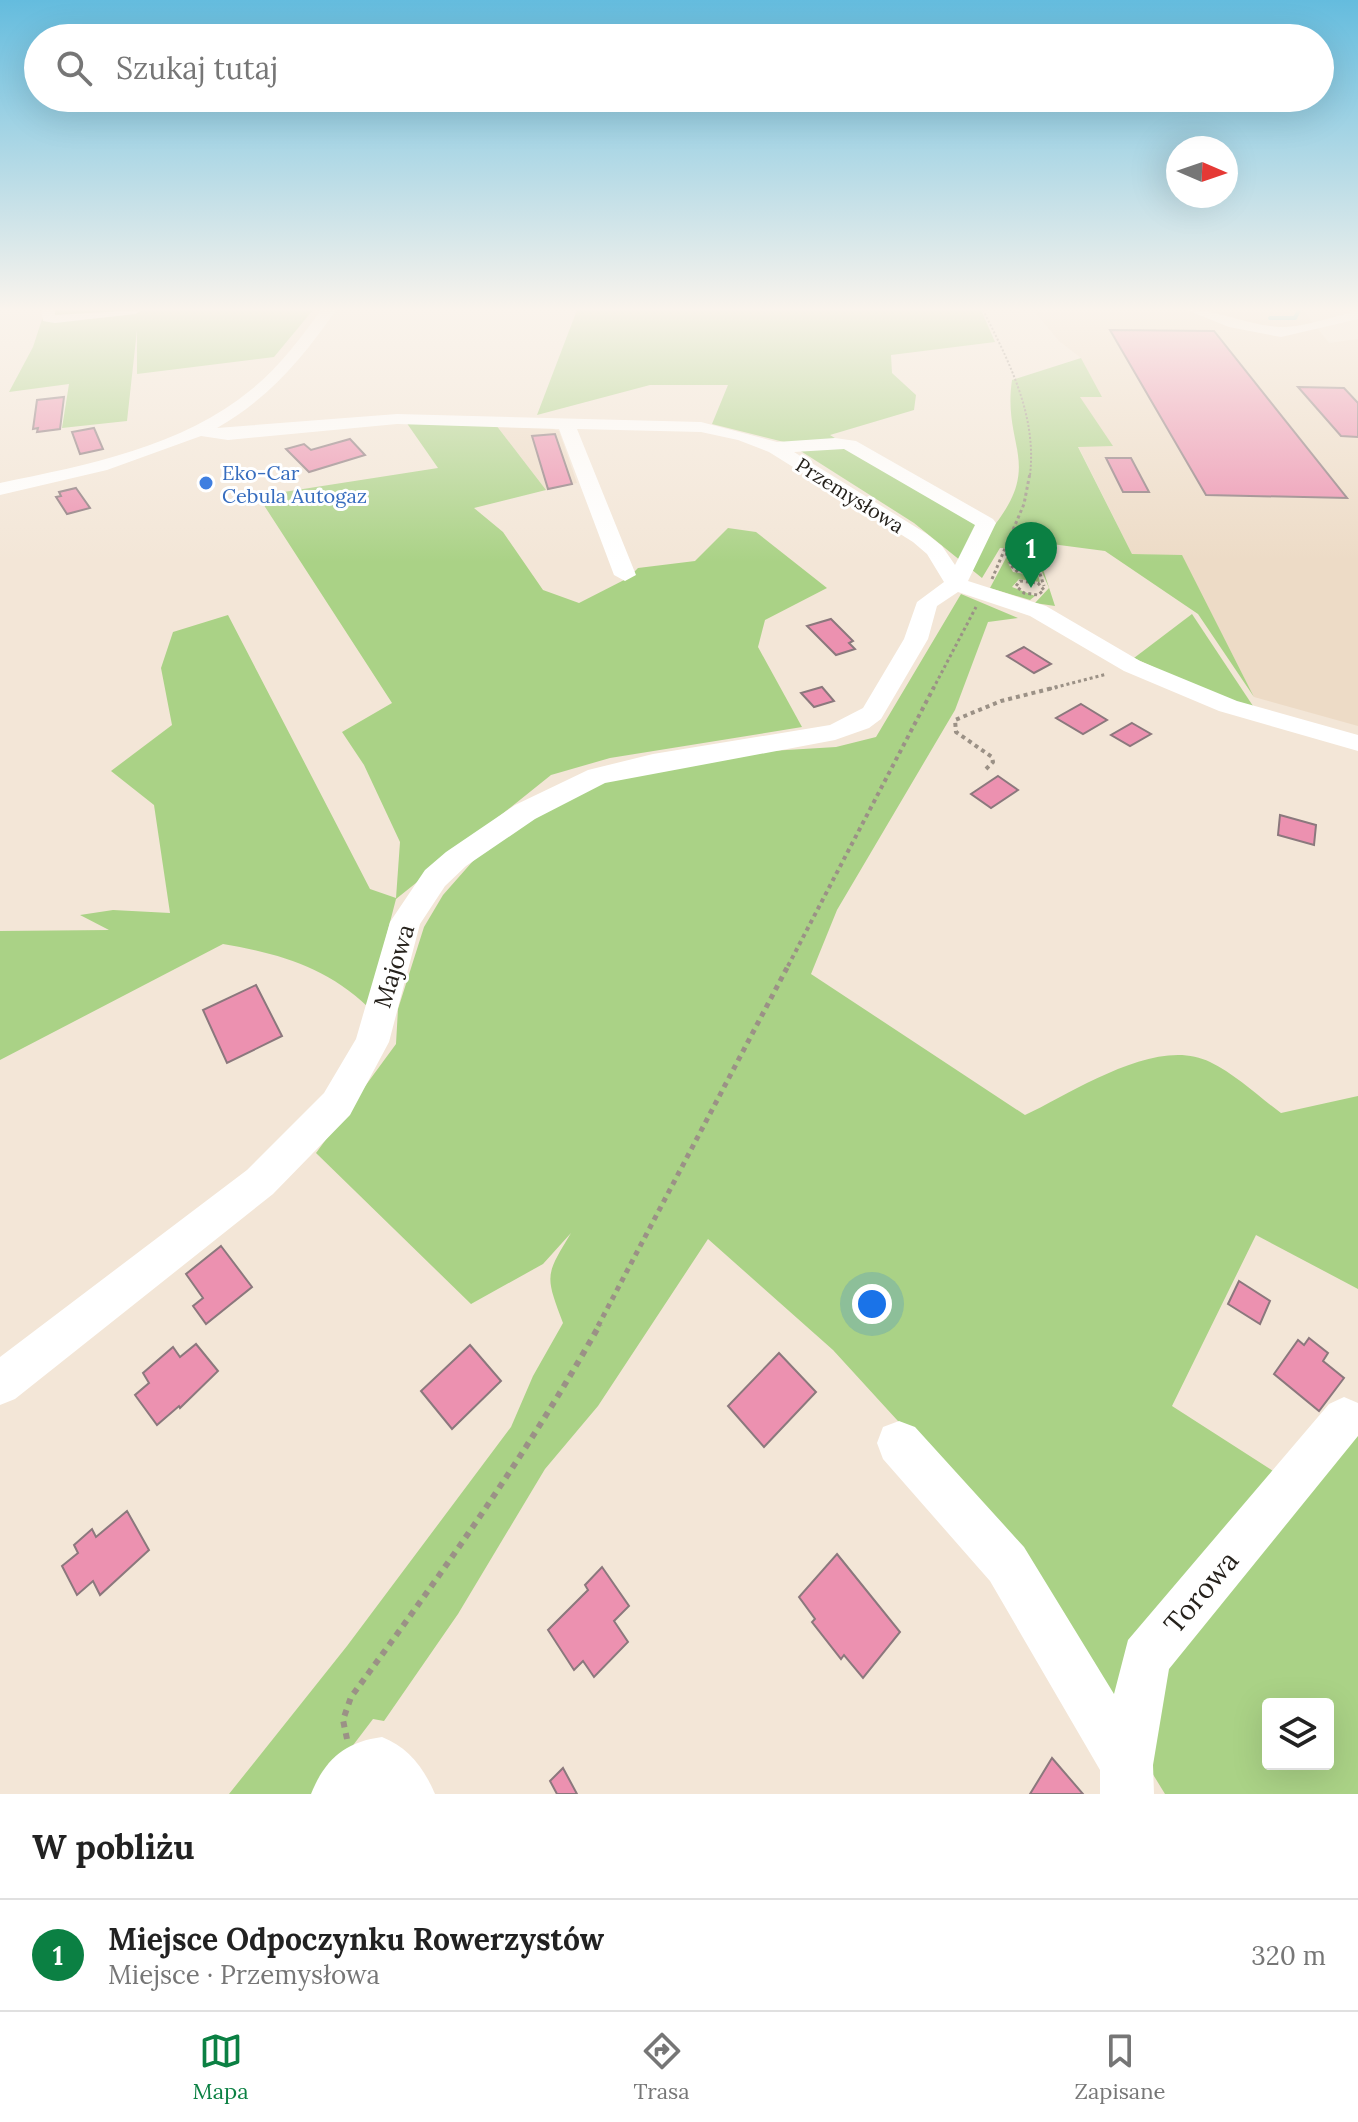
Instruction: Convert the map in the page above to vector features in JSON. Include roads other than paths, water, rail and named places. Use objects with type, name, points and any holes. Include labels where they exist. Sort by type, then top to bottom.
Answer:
[{"type":"street","points":[[0,489],[100,465],[196,430],[232,411],[255,394]]},
{"type":"street","name":"Przemysłowa","points":[[196,430],[228,435],[397,419],[701,427],[775,448],[920,538],[970,589]]},
{"type":"street","points":[[566,424],[625,575]]},
{"type":"street","points":[[775,448],[814,447],[840,442],[850,445],[986,523],[970,589],[1038,611],[1132,666],[1228,706],[1358,743]]},
{"type":"street","name":"Majowa","points":[[0,1384],[260,1182],[337,1104],[372,1042],[405,922],[435,878],[456,859],[525,812],[597,776],[696,755],[835,732],[860,722],[881,700],[916,639],[928,602],[970,589]]},
{"type":"street","name":"Torowa","points":[[1127,1780],[1146,1658],[1344,1419]]},
{"type":"street","points":[[899,1443],[1007,1564],[1127,1780]]},
{"type":"street","points":[[350,1780],[382,1763],[408,1794]]},
{"type":"place","name":"Eko-Car Cebula Autogaz","points":[[206,483]]},
{"type":"place","name":"Miejsce Odpoczynku Rowerzystów","points":[[1031,588]]}]
